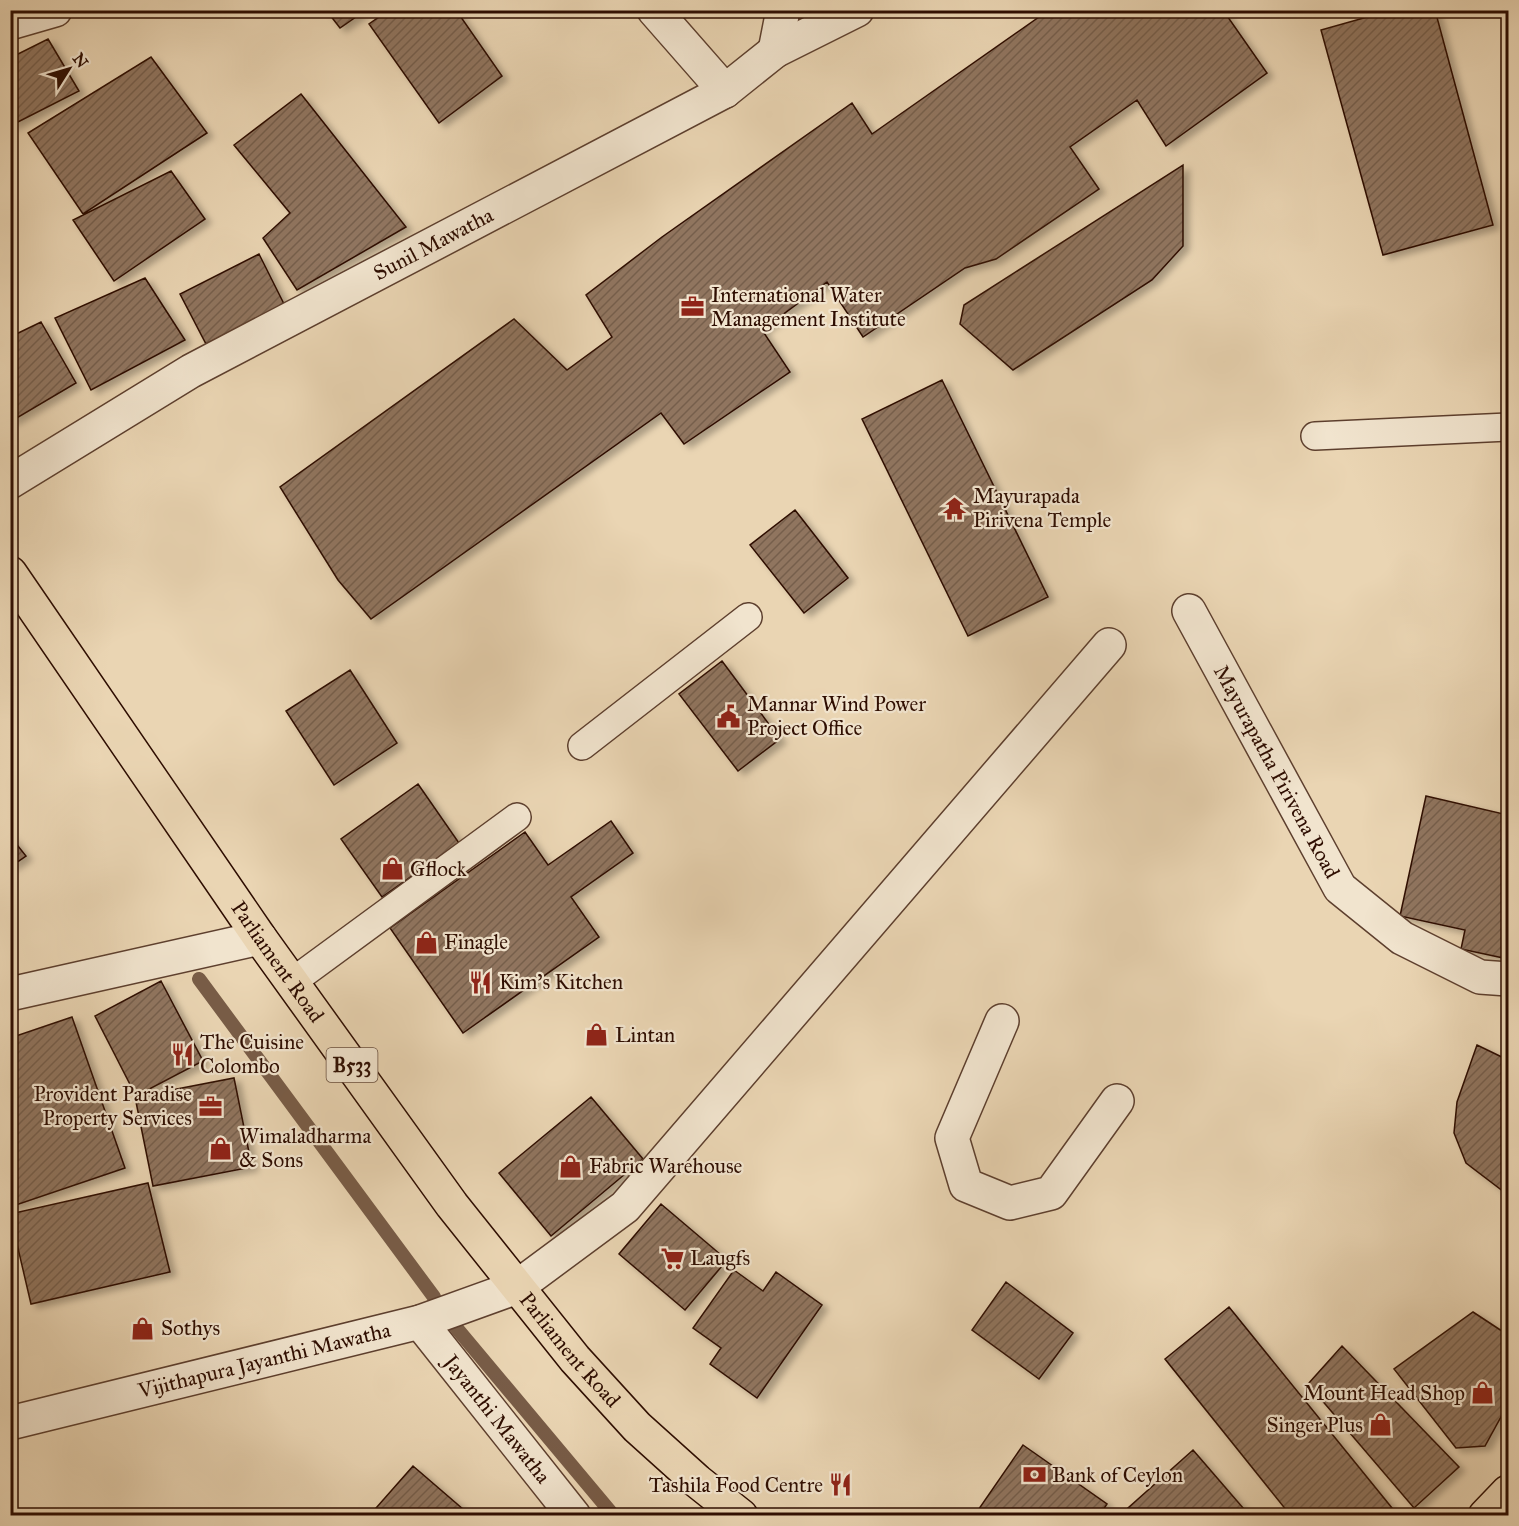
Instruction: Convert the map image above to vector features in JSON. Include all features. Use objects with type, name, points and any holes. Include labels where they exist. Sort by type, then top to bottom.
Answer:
[{"type":"main road","name":"Parliament Road","points":[[10,573],[260,938],[452,1205],[574,1359],[637,1427],[697,1481],[741,1515]]},
{"type":"main road","points":[[1485,1515],[1509,1492]]},
{"type":"street","points":[[10,23],[55,10]]},
{"type":"street","points":[[654,10],[725,92]]},
{"type":"street","points":[[775,51],[783,10]]},
{"type":"street","name":"Sunil Mawatha","points":[[10,482],[191,371],[725,92],[775,51],[857,10]]},
{"type":"street","name":"Mayurapatha Pirivena Road","points":[[1189,611],[1340,888],[1402,938],[1480,977],[1509,980]]},
{"type":"street","name":"Vijithapura Jayanthi Mawatha","points":[[10,1423],[420,1322],[518,1287],[625,1207],[1109,645]]},
{"type":"street","points":[[10,994],[260,938]]},
{"type":"street","points":[[1002,1021],[952,1138],[966,1185],[1010,1203],[1051,1193],[1117,1101]]},
{"type":"street","name":"Jayanthi Mawatha","points":[[420,1322],[574,1515]]},
{"type":"lane","points":[[1315,436],[1509,427]]},
{"type":"lane","points":[[582,746],[748,617]]},
{"type":"lane","points":[[292,982],[517,817]]},
{"type":"building","points":[[326,10],[366,10],[340,28]]},
{"type":"building","points":[[389,10],[456,10],[502,76],[439,123],[369,24]]},
{"type":"building","name":"International Water Management Institute","points":[[1049,10],[1223,10],[1267,73],[1166,146],[1137,100],[1070,147],[1099,189],[996,259],[965,268],[863,337],[827,282],[762,330],[790,372],[684,444],[661,413],[371,619],[338,580],[280,487],[514,319],[567,370],[612,337],[586,295],[662,237],[852,103],[872,134]]},
{"type":"building","points":[[1392,10],[1435,10],[1493,225],[1383,255],[1321,30]]},
{"type":"building","points":[[48,39],[79,91],[10,126],[10,58]]},
{"type":"building","points":[[151,57],[207,133],[83,214],[28,133]]},
{"type":"building","points":[[301,94],[406,227],[297,290],[263,238],[290,213],[234,145]]},
{"type":"building","points":[[1183,165],[1183,246],[1152,280],[1013,370],[960,324],[964,305]]},
{"type":"building","points":[[171,171],[205,219],[114,281],[73,220]]},
{"type":"building","points":[[259,254],[285,306],[206,344],[180,294]]},
{"type":"building","points":[[145,278],[185,340],[91,390],[55,318]]},
{"type":"building","points":[[41,322],[76,383],[10,422],[10,337]]},
{"type":"building","name":"Mayurapada Pirivena Temple","points":[[942,380],[1048,597],[968,636],[862,419]]},
{"type":"building","points":[[795,510],[848,578],[804,613],[750,545]]},
{"type":"building","name":"Mannar Wind Power Project Office","points":[[722,661],[780,739],[738,771],[679,694]]},
{"type":"building","points":[[350,670],[397,743],[334,785],[286,711]]},
{"type":"building","points":[[418,784],[459,843],[382,897],[341,839]]},
{"type":"building","points":[[1426,796],[1508,815],[1508,959],[1461,949],[1465,930],[1400,916]]},
{"type":"building","points":[[611,821],[633,853],[571,897],[599,937],[463,1033],[390,928],[525,832],[548,865]]},
{"type":"building","points":[[10,836],[26,856],[10,867]]},
{"type":"building","points":[[161,981],[203,1061],[136,1096],[95,1016]]},
{"type":"building","points":[[72,1017],[125,1168],[10,1207],[10,1038]]},
{"type":"building","points":[[1477,1045],[1508,1060],[1508,1195],[1466,1163],[1454,1133],[1457,1102]]},
{"type":"building","points":[[234,1078],[252,1167],[153,1186],[135,1097]]},
{"type":"building","name":"Fabric Warehouse","points":[[591,1097],[643,1159],[551,1236],[499,1173]]},
{"type":"building","points":[[148,1183],[170,1272],[31,1304],[10,1214]]},
{"type":"building","points":[[661,1204],[727,1260],[685,1310],[619,1254]]},
{"type":"building","points":[[734,1270],[763,1291],[776,1272],[822,1305],[757,1398],[710,1364],[721,1348],[693,1328]]},
{"type":"building","points":[[1006,1282],[1073,1333],[1039,1379],[972,1330]]},
{"type":"building","points":[[1229,1307],[1392,1508],[1383,1516],[1291,1516],[1165,1359]]},
{"type":"building","points":[[1473,1312],[1508,1335],[1508,1404],[1485,1446],[1456,1448],[1394,1369]]},
{"type":"building","name":"Singer Plus","points":[[1342,1346],[1459,1467],[1414,1508],[1308,1384]]},
{"type":"building","name":"Bank of Ceylon","points":[[1023,1445],[1107,1504],[1099,1516],[974,1516]]},
{"type":"building","points":[[1193,1450],[1250,1516],[1119,1516]]},
{"type":"building","points":[[413,1466],[471,1516],[369,1516]]},
{"type":"waterway","points":[[199,979],[434,1297]]},
{"type":"waterway","points":[[454,1325],[614,1516]]},
{"type":"place","name":"International Water Management Institute","points":[[693,307]]},
{"type":"place","name":"Mayurapada Pirivena Temple","points":[[955,508]]},
{"type":"place","name":"Mannar Wind Power Project Office","points":[[729,716]]},
{"type":"place","name":"Gflock","points":[[392,869]]},
{"type":"place","name":"Finagle","points":[[426,942]]},
{"type":"place","name":"Kim's Kitchen","points":[[481,982]]},
{"type":"place","name":"Lintan","points":[[597,1035]]},
{"type":"place","name":"The Cuisine Colombo","points":[[182,1054]]},
{"type":"place","name":"Provident Paradise Property Services","points":[[210,1106]]},
{"type":"place","name":"Wimaladharma & Sons","points":[[221,1148]]},
{"type":"place","name":"Fabric Warehouse","points":[[571,1166]]},
{"type":"place","name":"Laugfs","points":[[672,1258]]},
{"type":"place","name":"Sothys","points":[[143,1328]]},
{"type":"place","name":"Mount Head Shop","points":[[1483,1393]]},
{"type":"place","name":"Singer Plus","points":[[1381,1425]]},
{"type":"place","name":"Bank of Ceylon","points":[[1034,1475]]},
{"type":"place","name":"Tashila Food Centre","points":[[841,1485]]}]
